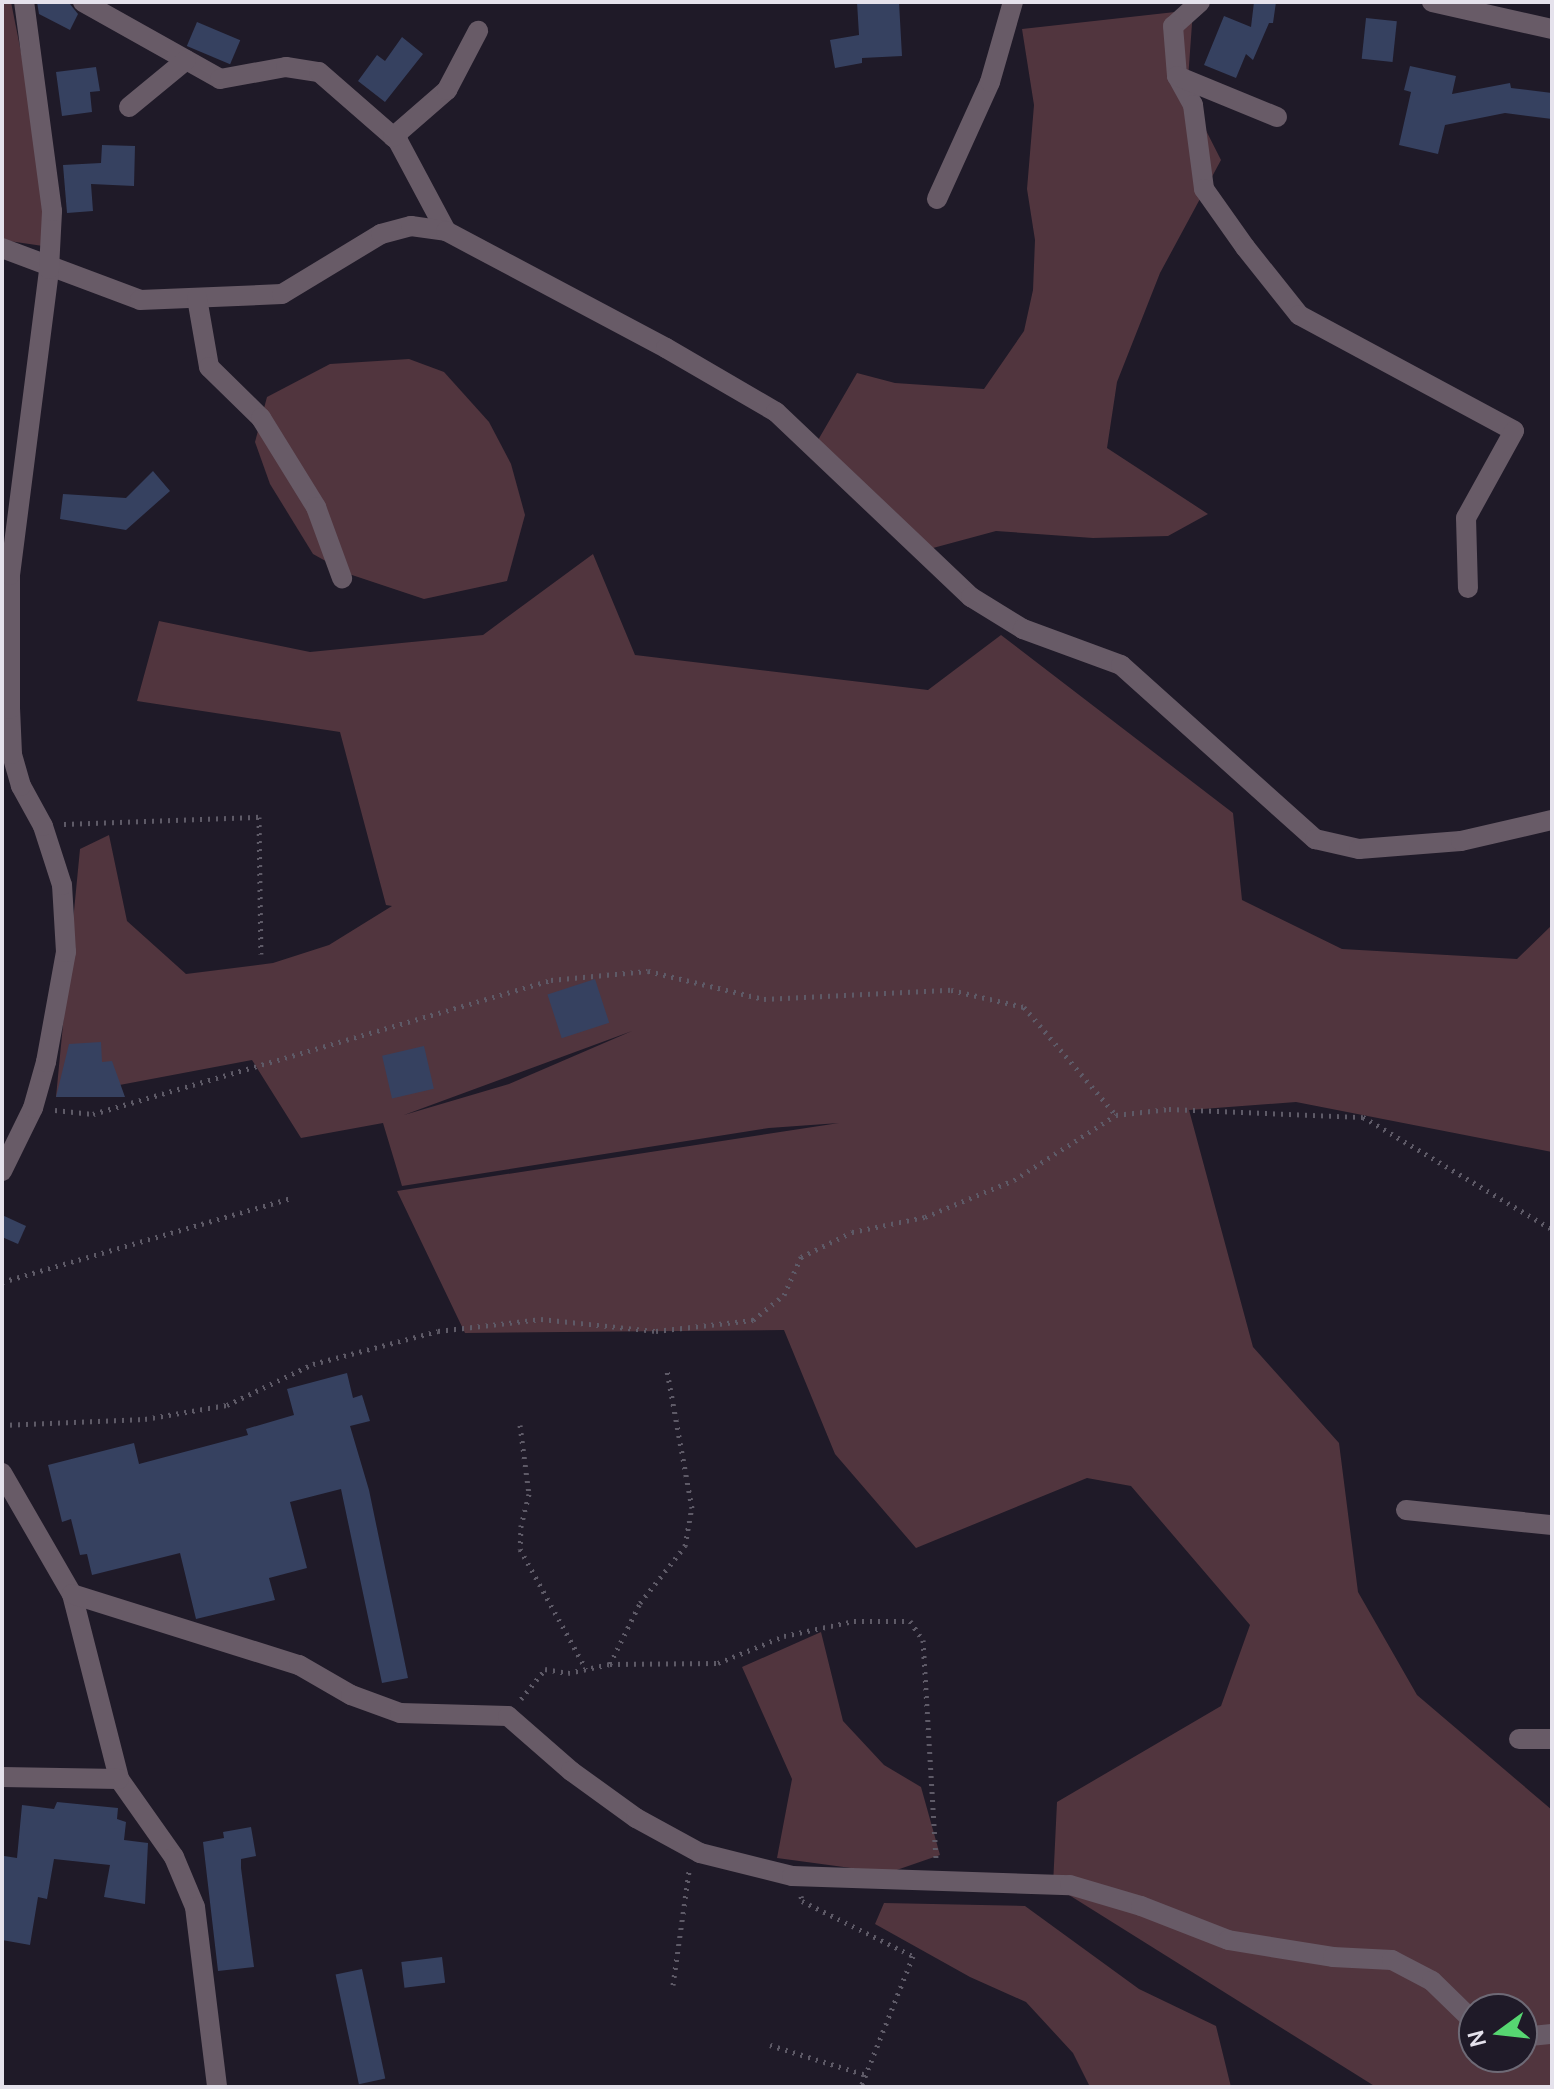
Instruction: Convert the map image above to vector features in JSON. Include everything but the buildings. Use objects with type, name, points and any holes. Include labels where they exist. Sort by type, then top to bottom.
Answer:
[{"type":"street","points":[[2,1171],[33,1108],[46,1062],[66,952],[62,885],[43,826],[21,786],[12,754],[10,575],[49,269],[52,211],[24,2]]},
{"type":"street","points":[[83,2],[220,79],[286,67],[319,72],[393,137],[425,186],[446,231]]},
{"type":"street","points":[[937,199],[990,82],[1013,2]]},
{"type":"street","points":[[1200,2],[1173,26],[1177,76],[1193,105],[1204,189],[1299,315],[1514,431],[1466,518],[1468,588]]},
{"type":"street","points":[[1432,2],[1552,29]]},
{"type":"street","points":[[393,137],[447,90],[478,31]]},
{"type":"street","points":[[129,107],[186,60]]},
{"type":"street","points":[[1177,76],[1277,117]]},
{"type":"street","points":[[2,248],[49,269],[140,300],[197,298],[282,294],[381,234],[411,226],[446,231],[666,348],[776,412],[971,597],[1023,629],[1121,665],[1315,839],[1359,849],[1461,841],[1552,820]]},
{"type":"street","points":[[197,298],[209,367],[261,418],[316,507],[342,578]]},
{"type":"street","points":[[2,1473],[72,1594],[119,1779],[174,1857],[195,1907],[217,2087]]},
{"type":"street","points":[[1406,1510],[1552,1525]]},
{"type":"street","points":[[72,1594],[299,1665],[351,1695],[400,1713],[508,1716],[571,1771],[636,1818],[692,1848],[800,1877],[1070,1885],[1141,1906],[1228,1940],[1333,1957],[1392,1960],[1432,1981],[1458,2006]]},
{"type":"street","points":[[1519,1739],[1552,1739]]},
{"type":"street","points":[[2,1777],[119,1779]]},
{"type":"path","points":[[43,826],[107,820],[165,823],[259,817],[261,954]]},
{"type":"path","points":[[33,1108],[93,1114],[551,980],[648,971],[764,999],[951,990],[1024,1007],[1116,1115]]},
{"type":"path","points":[[2,1425],[145,1419],[227,1405],[313,1364],[438,1331],[541,1319],[656,1331],[753,1320],[784,1295],[801,1257],[852,1232],[925,1217],[1014,1180],[1116,1115],[1169,1109],[1363,1117],[1552,1229]]},
{"type":"path","points":[[2,1282],[292,1198]]},
{"type":"path","points":[[610,1664],[640,1603],[685,1546],[692,1508],[667,1371]]},
{"type":"path","points":[[520,1425],[529,1494],[521,1525],[520,1549],[586,1669]]},
{"type":"path","points":[[508,1716],[545,1669],[568,1673],[610,1664],[718,1663],[784,1636],[854,1621],[910,1621],[923,1640],[937,1880]]},
{"type":"path","points":[[673,1985],[692,1848]]},
{"type":"path","points":[[800,1877],[802,1901],[913,1956],[861,2087]]},
{"type":"path","points":[[770,2045],[866,2075]]},
{"type":"shaded area","points":[[2,2],[11,2],[29,92],[41,169],[43,246],[2,240]]},
{"type":"shaded area","points":[[1193,10],[1187,93],[1221,160],[1160,273],[1117,382],[1107,448],[1208,514],[1168,536],[1093,538],[996,531],[933,548],[814,447],[857,373],[895,383],[984,389],[1024,331],[1033,290],[1035,240],[1027,189],[1034,105],[1022,29]]},
{"type":"shaded area","points":[[409,359],[444,372],[489,422],[511,464],[525,515],[507,581],[424,599],[349,574],[313,554],[270,484],[255,442],[267,397],[330,364]]},
{"type":"shaded area","points":[[593,554],[635,655],[928,690],[1001,635],[1233,813],[1242,900],[1342,949],[1517,959],[1552,925],[1552,1152],[1296,1102],[1189,1110],[1253,1347],[1339,1443],[1358,1592],[1417,1695],[1552,1810],[1552,2087],[1376,2087],[1053,1885],[1057,1802],[1221,1706],[1250,1625],[1131,1486],[1087,1478],[916,1548],[835,1454],[784,1330],[465,1333],[397,1191],[839,1123],[769,1128],[402,1186],[383,1123],[301,1138],[252,1060],[56,1097],[80,849],[109,835],[127,921],[186,974],[273,963],[329,945],[392,906],[386,905],[340,732],[137,701],[159,621],[310,652],[483,635]],"holes":[[[632,1031],[509,1084],[404,1115]]]},
{"type":"shaded area","points":[[821,1632],[843,1721],[884,1765],[921,1787],[940,1855],[888,1873],[777,1858],[792,1779],[742,1667]]},
{"type":"shaded area","points":[[884,1903],[1025,1906],[1139,1989],[1216,2026],[1231,2087],[1090,2087],[1073,2053],[1026,2002],[970,1977],[875,1924]]}]
